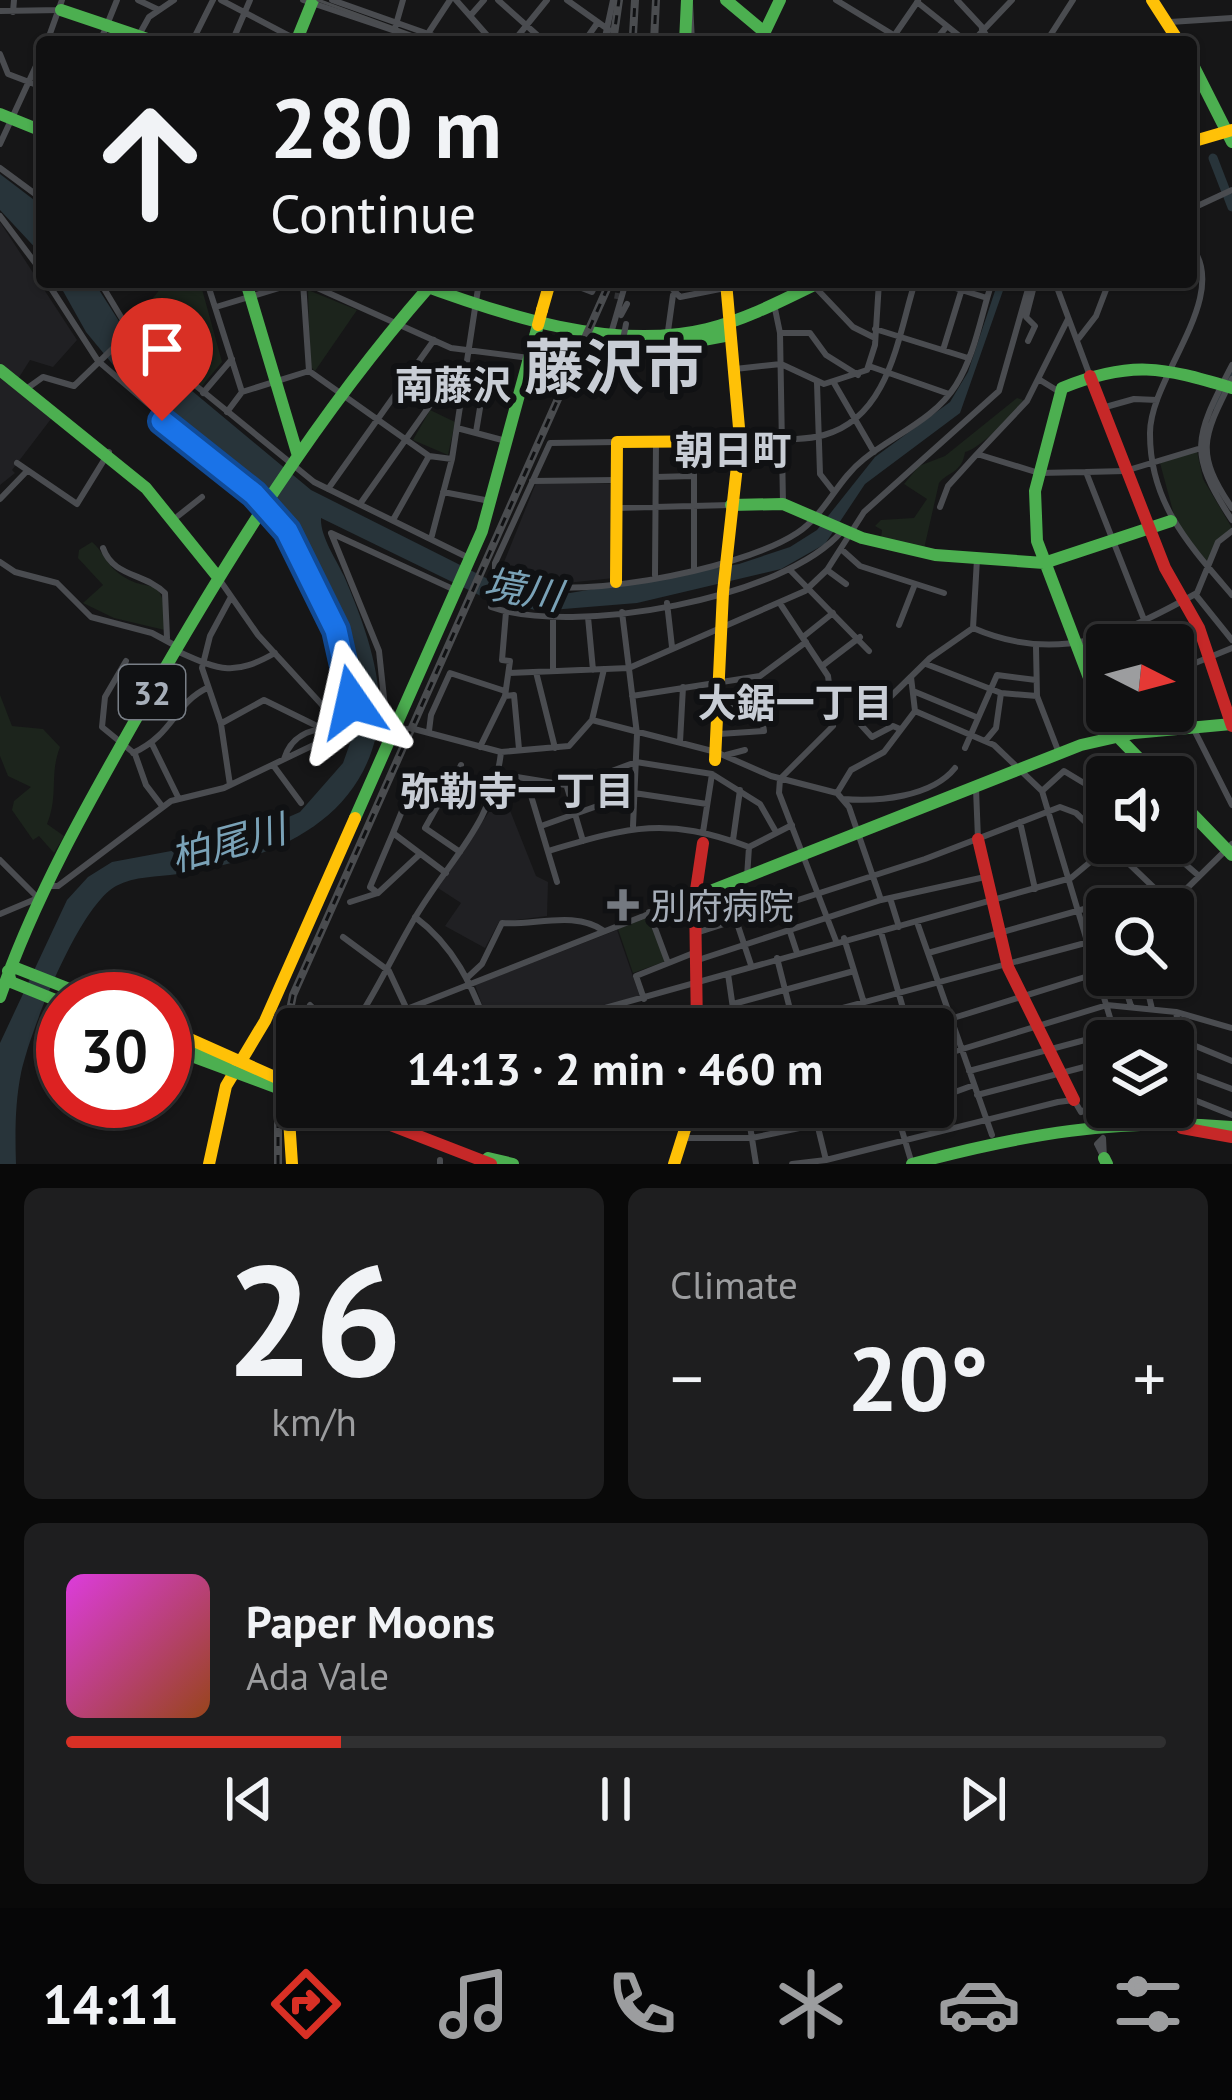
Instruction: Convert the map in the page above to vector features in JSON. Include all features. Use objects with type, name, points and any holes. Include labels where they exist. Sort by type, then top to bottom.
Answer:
[{"type":"main road","points":[[726,0],[754,36]]},
{"type":"main road","points":[[757,36],[780,0]]},
{"type":"main road","points":[[1152,0],[1173,32]]},
{"type":"main road","points":[[300,36],[310,1]]},
{"type":"main road","points":[[689,2],[689,36]]},
{"type":"main road","points":[[61,5],[136,36]]},
{"type":"main road","points":[[1197,80],[1231,134],[1197,141]]},
{"type":"main road","points":[[7,117],[36,129]]},
{"type":"main road","points":[[248,288],[294,463]]},
{"type":"main road","name":"32","points":[[0,997],[4,970],[38,898],[128,749],[173,646],[342,395],[428,288]]},
{"type":"main road","points":[[438,288],[476,305],[611,331],[668,335],[727,320],[807,288]]},
{"type":"main road","points":[[209,1164],[223,1095],[274,1003],[388,726],[468,561],[490,501],[548,288]]},
{"type":"main road","points":[[717,760],[720,629],[740,440],[726,288]]},
{"type":"main road","points":[[650,350],[730,335]]},
{"type":"main road","points":[[1086,664],[1044,563],[1033,523],[1058,391],[1127,363],[1227,385]]},
{"type":"main road","points":[[0,370],[109,452],[178,516],[217,576]]},
{"type":"main road","points":[[1090,376],[1148,529],[1189,597],[1232,725],[1194,728]]},
{"type":"main road","points":[[616,582],[617,442],[740,440]]},
{"type":"main road","points":[[731,506],[783,504],[844,531],[935,555],[1044,563],[1171,521]]},
{"type":"main road","points":[[1116,732],[1137,756]]},
{"type":"main road","points":[[696,897],[1059,753],[1117,735],[1148,732]]},
{"type":"main road","points":[[1194,815],[1230,850]]},
{"type":"main road","points":[[697,1008],[696,897],[703,837]]},
{"type":"main road","points":[[979,839],[1008,967],[1033,1026],[1074,1100]]},
{"type":"main road","points":[[4,970],[11,982],[23,978],[36,984]]},
{"type":"main road","points":[[192,1044],[276,1082]]},
{"type":"main road","points":[[192,1045],[237,1066]]},
{"type":"main road","points":[[192,1055],[276,1084]]},
{"type":"main road","points":[[912,1164],[1075,1123],[1160,1119],[1232,1127]]},
{"type":"main road","points":[[938,1164],[1076,1130],[1232,1127]]},
{"type":"main road","points":[[290,1128],[292,1164]]},
{"type":"main road","points":[[382,1128],[466,1161],[491,1164]]},
{"type":"main road","points":[[391,1128],[466,1161],[513,1164]]},
{"type":"main road","points":[[674,1164],[687,1128]]},
{"type":"street","points":[[13,12],[14,0]]},
{"type":"street","points":[[102,36],[116,0]]},
{"type":"street","points":[[138,0],[159,10]]},
{"type":"street","points":[[140,36],[159,10],[174,0]]},
{"type":"street","points":[[196,36],[217,0],[287,36]]},
{"type":"street","points":[[235,36],[250,0]]},
{"type":"street","points":[[332,0],[365,10],[417,36]]},
{"type":"street","points":[[365,10],[368,0]]},
{"type":"street","points":[[393,36],[403,0]]},
{"type":"street","points":[[429,32],[453,0],[488,36]]},
{"type":"street","points":[[470,16],[484,0]]},
{"type":"street","points":[[498,0],[537,36]]},
{"type":"street","points":[[518,36],[547,0]]},
{"type":"street","points":[[567,0],[609,30]]},
{"type":"street","points":[[606,36],[613,0]]},
{"type":"street","points":[[836,0],[899,36]]},
{"type":"street","points":[[957,0],[988,36]]},
{"type":"street","points":[[975,36],[1012,0]]},
{"type":"street","points":[[1050,36],[1073,0]]},
{"type":"street","points":[[310,1],[438,36]]},
{"type":"street","points":[[896,33],[918,1],[961,36]]},
{"type":"street","points":[[0,11],[61,5],[49,36]]},
{"type":"street","points":[[1173,32],[1232,18]]},
{"type":"street","points":[[588,36],[598,22]]},
{"type":"street","points":[[939,36],[947,26]]},
{"type":"street","points":[[0,54],[8,74],[36,84]]},
{"type":"street","points":[[0,144],[7,117],[36,68]]},
{"type":"street","points":[[0,168],[36,195]]},
{"type":"street","points":[[1197,206],[1228,193]]},
{"type":"street","points":[[0,216],[36,264]]},
{"type":"street","points":[[1197,255],[1203,264],[1204,296],[1157,400],[1149,432],[1171,521],[1232,595]]},
{"type":"street","points":[[51,288],[98,361],[265,505],[295,544],[329,614],[350,682],[348,729]]},
{"type":"street","points":[[104,288],[130,332],[328,489],[468,561]]},
{"type":"street","points":[[209,288],[242,392]]},
{"type":"street","points":[[216,307],[281,288]]},
{"type":"street","points":[[302,288],[309,371],[430,456],[452,459]]},
{"type":"street","points":[[316,288],[434,340],[468,351],[498,350],[529,358]]},
{"type":"street","points":[[431,539],[452,459],[478,288]]},
{"type":"street","points":[[611,331],[624,288]]},
{"type":"street","points":[[668,335],[673,295],[669,288]]},
{"type":"street","points":[[673,295],[710,288]]},
{"type":"street","points":[[821,288],[853,327],[968,358]]},
{"type":"street","points":[[735,369],[781,364],[817,382],[834,383],[858,375],[869,366],[879,288]]},
{"type":"street","points":[[740,440],[818,437],[855,420],[903,337],[914,288]]},
{"type":"street","points":[[943,350],[962,288]]},
{"type":"street","points":[[967,288],[987,298]]},
{"type":"street","points":[[617,442],[550,443],[495,563],[496,577],[548,588],[616,582],[726,562],[779,543],[817,518],[834,492],[874,452],[949,394],[968,358],[990,288]]},
{"type":"street","points":[[491,607],[554,618],[622,612],[723,591],[815,557],[998,391],[1030,288]]},
{"type":"street","points":[[1028,341],[1035,326],[1026,317],[1031,288]]},
{"type":"street","points":[[1057,288],[1090,376]]},
{"type":"street","points":[[1079,338],[1096,316],[1107,288]]},
{"type":"street","points":[[621,302],[621,315]]},
{"type":"street","points":[[774,304],[780,333],[783,504]]},
{"type":"street","points":[[940,507],[949,486],[1009,424],[1040,380],[1068,319]]},
{"type":"street","points":[[622,345],[626,324]]},
{"type":"street","points":[[26,389],[43,377],[74,386],[130,332]]},
{"type":"street","points":[[780,333],[810,333],[821,348],[858,375]]},
{"type":"street","points":[[328,489],[434,340]]},
{"type":"street","points":[[203,393],[233,358]]},
{"type":"street","points":[[417,364],[445,384],[482,396],[476,432]]},
{"type":"street","points":[[1232,365],[1204,449],[1209,473],[1232,508]]},
{"type":"street","points":[[869,366],[949,394]]},
{"type":"street","points":[[227,412],[242,392],[309,371]]},
{"type":"street","points":[[1040,380],[1058,391]]},
{"type":"street","points":[[817,382],[822,478],[834,492]]},
{"type":"street","points":[[834,383],[874,452]]},
{"type":"street","points":[[360,504],[445,384]]},
{"type":"street","points":[[1227,385],[1203,424],[1198,449],[1203,475],[1232,520]]},
{"type":"street","points":[[1099,409],[1134,399],[1157,400]]},
{"type":"street","points":[[456,428],[506,441]]},
{"type":"street","points":[[655,575],[656,442]]},
{"type":"street","points":[[694,442],[694,568]]},
{"type":"street","points":[[977,454],[1039,472],[1086,472],[1125,471],[1198,449]]},
{"type":"street","points":[[17,463],[76,504],[109,452]]},
{"type":"street","points":[[393,520],[430,456]]},
{"type":"street","points":[[0,499],[27,471]]},
{"type":"street","points":[[1086,472],[1145,624]]},
{"type":"street","points":[[656,477],[694,476]]},
{"type":"street","points":[[532,482],[616,480]]},
{"type":"street","points":[[443,492],[490,501]]},
{"type":"street","points":[[178,516],[202,497]]},
{"type":"street","points":[[616,508],[731,506]]},
{"type":"street","points":[[388,726],[381,659],[331,534],[336,531],[456,589]]},
{"type":"street","points":[[509,673],[629,668],[781,605],[827,570],[842,549],[844,531]]},
{"type":"street","points":[[973,628],[1036,646],[1076,647],[1189,597],[1210,569],[1218,542],[1232,531]]},
{"type":"street","points":[[103,548],[117,569],[153,581],[165,592],[173,646]]},
{"type":"street","points":[[842,549],[860,566],[944,593]]},
{"type":"street","points":[[973,628],[977,559]]},
{"type":"street","points":[[0,562],[15,572],[57,584],[91,617],[173,646],[203,664],[244,670],[275,653]]},
{"type":"street","points":[[790,570],[805,591],[860,637],[869,651]]},
{"type":"street","points":[[827,570],[846,584]]},
{"type":"street","points":[[217,576],[275,653],[348,729]]},
{"type":"street","points":[[899,625],[914,584]]},
{"type":"street","points":[[230,785],[221,724],[203,664],[231,597]]},
{"type":"street","points":[[1189,597],[1232,644],[1194,663]]},
{"type":"street","points":[[667,603],[673,647]]},
{"type":"street","points":[[781,605],[822,666],[830,691]]},
{"type":"street","points":[[480,747],[509,673],[510,662],[502,660],[506,612]]},
{"type":"street","points":[[622,612],[637,734],[633,826]]},
{"type":"street","points":[[632,696],[760,676],[833,613]]},
{"type":"street","points":[[588,617],[593,670]]},
{"type":"street","points":[[554,618],[554,671]]},
{"type":"street","points":[[863,714],[878,708],[925,663],[973,628]]},
{"type":"street","points":[[822,666],[860,637]]},
{"type":"street","points":[[1036,646],[1037,696],[1059,753]]},
{"type":"street","points":[[126,661],[105,697],[102,728],[128,749],[162,806]]},
{"type":"street","points":[[925,663],[987,689],[1037,696]]},
{"type":"street","points":[[221,724],[264,700],[319,727],[429,731],[501,752],[555,748],[575,742],[592,720],[604,669]]},
{"type":"street","points":[[536,672],[555,748]]},
{"type":"street","points":[[429,731],[430,715],[450,673],[514,695],[519,749]]},
{"type":"street","points":[[964,748],[997,674],[1036,680]]},
{"type":"street","points":[[899,927],[840,796],[851,770],[884,752],[915,711],[911,677]]},
{"type":"street","points":[[680,742],[683,687]]},
{"type":"street","points":[[128,749],[152,744],[166,734],[190,697],[207,688]]},
{"type":"street","points":[[913,692],[976,717]]},
{"type":"street","points":[[986,740],[996,728],[1001,693]]},
{"type":"street","points":[[719,734],[764,731],[760,706],[720,710]]},
{"type":"street","points":[[915,711],[986,740],[1042,791],[1086,931]]},
{"type":"street","points":[[592,720],[680,742],[717,760],[840,796],[886,799],[953,771],[960,793]]},
{"type":"street","points":[[861,725],[872,737],[892,726],[900,729]]},
{"type":"street","points":[[833,726],[780,779],[780,798],[865,1008]]},
{"type":"street","points":[[284,759],[297,738],[319,727]]},
{"type":"street","points":[[46,885],[58,886],[178,797],[230,785],[348,729]]},
{"type":"street","points":[[1192,732],[1232,805]]},
{"type":"street","points":[[152,744],[178,797]]},
{"type":"street","points":[[499,774],[566,786],[636,762],[717,760],[746,750]]},
{"type":"street","points":[[365,1008],[416,916],[485,818],[501,752]]},
{"type":"street","points":[[717,760],[740,790],[760,804],[776,832]]},
{"type":"street","points":[[703,837],[717,760]]},
{"type":"street","points":[[273,765],[302,802]]},
{"type":"street","points":[[460,853],[424,828],[461,765]]},
{"type":"street","points":[[1042,791],[1064,771],[1086,784]]},
{"type":"street","points":[[377,892],[370,887],[418,772],[449,785]]},
{"type":"street","points":[[526,779],[557,882]]},
{"type":"street","points":[[975,785],[979,839]]},
{"type":"street","points":[[566,786],[586,855]]},
{"type":"street","points":[[733,841],[740,790]]},
{"type":"street","points":[[541,826],[634,793],[707,804]]},
{"type":"street","points":[[696,934],[979,839],[1050,808],[1071,810],[1086,823]]},
{"type":"street","points":[[1020,822],[1035,889]]},
{"type":"street","points":[[548,851],[633,826],[749,847],[792,825]]},
{"type":"street","points":[[393,833],[446,873]]},
{"type":"street","points":[[747,877],[749,847]]},
{"type":"street","points":[[1187,888],[1230,850]]},
{"type":"street","points":[[350,902],[377,892],[420,854]]},
{"type":"street","points":[[0,860],[38,898],[0,914]]},
{"type":"street","points":[[608,1008],[1035,889],[1071,878],[1088,864]]},
{"type":"street","points":[[1129,864],[1151,888]]},
{"type":"street","points":[[1185,864],[1199,876]]},
{"type":"street","points":[[644,999],[636,976],[668,963],[744,945],[886,899],[989,877]]},
{"type":"street","points":[[776,889],[797,953]]},
{"type":"street","points":[[411,1008],[469,980],[696,897]]},
{"type":"street","points":[[928,953],[1086,908]]},
{"type":"street","points":[[649,912],[668,963]]},
{"type":"street","points":[[416,916],[437,934],[469,980],[481,1008]]},
{"type":"street","points":[[469,980],[502,922],[526,918],[590,922],[604,931]]},
{"type":"street","points":[[736,920],[751,965]]},
{"type":"street","points":[[917,922],[946,1008]]},
{"type":"street","points":[[880,932],[903,1008]]},
{"type":"street","points":[[344,937],[389,971],[408,1008]]},
{"type":"street","points":[[848,1008],[1086,943]]},
{"type":"street","points":[[777,958],[790,1008]]},
{"type":"street","points":[[733,1004],[854,971]]},
{"type":"street","points":[[728,974],[733,1008]]},
{"type":"street","points":[[954,1018],[1086,977]]},
{"type":"street","points":[[1104,996],[1111,1020]]},
{"type":"street","points":[[1128,996],[1131,1006]]},
{"type":"street","points":[[1149,996],[1152,1009]]},
{"type":"street","points":[[310,1005],[313,1008]]},
{"type":"street","points":[[954,1050],[1107,1005],[1176,1012],[1232,1028]]},
{"type":"street","points":[[1176,1012],[1177,1020]]},
{"type":"street","points":[[954,1030],[992,1135]]},
{"type":"street","points":[[969,1071],[1086,1043]]},
{"type":"street","points":[[1194,1046],[1232,1061]]},
{"type":"street","points":[[977,1095],[1086,1068]]},
{"type":"street","points":[[1194,1074],[1232,1089]]},
{"type":"street","points":[[954,1092],[974,1085]]},
{"type":"street","points":[[792,1164],[826,1162],[986,1118],[1074,1100],[1081,1112],[1086,1109]]},
{"type":"street","points":[[1194,1105],[1232,1127]]},
{"type":"street","points":[[667,1128],[752,1138],[798,1128]]},
{"type":"street","points":[[750,1128],[756,1164]]},
{"type":"street","points":[[818,1128],[826,1162]]},
{"type":"street","points":[[902,1128],[912,1164]]},
{"type":"shaded area","points":[[0,222],[36,277],[36,288],[43,288],[77,340],[53,367],[30,360],[18,379],[0,367]]},
{"type":"shaded area","points":[[161,288],[200,288],[222,362],[202,386],[130,326]]},
{"type":"shaded area","points":[[308,290],[357,310],[315,371],[310,366]]},
{"type":"shaded area","points":[[0,375],[54,415],[12,470],[15,473],[0,485]]},
{"type":"shaded area","points":[[1017,398],[1023,400],[1012,414],[965,452],[958,468],[939,483],[924,549],[881,539],[882,530],[875,526],[881,520],[914,518],[927,499],[904,484],[919,466],[945,456]]},
{"type":"shaded area","points":[[430,410],[455,422],[448,455],[413,440]]},
{"type":"shaded area","points":[[1197,451],[1203,479],[1232,528],[1218,540],[1208,562],[1177,526],[1160,463]]},
{"type":"shaded area","points":[[536,483],[613,484],[614,578],[566,583],[498,577]]},
{"type":"shaded area","points":[[92,542],[117,572],[158,590],[169,631],[114,618],[83,603],[103,585],[78,558],[79,550]]},
{"type":"shaded area","points":[[0,695],[12,726],[43,729],[60,747],[47,824],[64,836],[54,853],[39,836],[33,840],[12,810],[14,801],[31,787],[8,776],[0,756]]},
{"type":"shaded area","points":[[509,808],[536,876],[548,882],[547,916],[499,922],[485,948],[445,926],[461,903],[438,888],[491,809],[494,814]]},
{"type":"shaded area","points":[[649,917],[666,961],[633,973],[618,929]]},
{"type":"shaded area","points":[[617,930],[640,997],[595,1008],[483,1008],[475,985]]},
{"type":"water","points":[[0,174],[36,201],[36,249],[0,210]]},
{"type":"water","points":[[61,288],[98,288],[131,340],[311,490],[490,580],[570,593],[739,564],[790,547],[817,530],[875,457],[950,402],[968,372],[996,288],[1004,288],[960,413],[865,484],[825,544],[781,569],[637,603],[539,611],[481,596],[321,518],[359,614],[376,675],[379,716],[365,768],[326,817],[272,849],[210,868],[131,880],[102,898],[58,972],[36,972],[36,1024],[19,1084],[16,1164],[0,1164],[0,1043],[67,900],[88,877],[112,862],[241,838],[300,812],[343,763],[359,718],[356,679],[343,632],[284,509],[124,378],[86,332]]},
{"type":"waterway","points":[[1213,158],[1232,207]]},
{"type":"waterway","points":[[1215,405],[1232,372]]},
{"type":"tunnel","points":[[617,299],[619,288]]},
{"type":"tram line","points":[[318,0],[416,36]]},
{"type":"railway","points":[[614,36],[619,0]]},
{"type":"railway","points":[[633,35],[635,0]]},
{"type":"railway","points":[[654,36],[656,0]]},
{"type":"railway","points":[[278,1164],[278,1069],[293,995],[607,288]]},
{"type":"traffic: fast","points":[[298,36],[313,0]]},
{"type":"traffic: fast","points":[[685,36],[687,0]]},
{"type":"traffic: fast","points":[[726,0],[763,31]]},
{"type":"traffic: fast","points":[[763,36],[780,0]]},
{"type":"traffic: fast","points":[[61,10],[138,36]]},
{"type":"traffic: fast","points":[[1197,73],[1232,142]]},
{"type":"traffic: fast","points":[[0,114],[36,129]]},
{"type":"traffic: fast","points":[[248,288],[298,456]]},
{"type":"traffic: fast","points":[[0,997],[66,847],[209,594],[312,436],[428,288]]},
{"type":"traffic: fast","points":[[432,288],[558,326],[634,336],[722,325],[807,288]]},
{"type":"traffic: fast","points":[[355,818],[482,531],[538,325]]},
{"type":"traffic: fast","points":[[650,350],[730,335]]},
{"type":"traffic: fast","points":[[0,370],[146,488],[217,576]]},
{"type":"traffic: fast","points":[[1137,756],[1099,704],[1037,541],[1035,491],[1062,388],[1128,370],[1166,371],[1232,388]]},
{"type":"traffic: fast","points":[[731,505],[783,504],[862,538],[935,555],[1044,563],[1171,521]]},
{"type":"traffic: fast","points":[[695,897],[1081,745],[1134,733],[1232,724]]},
{"type":"traffic: fast","points":[[1194,816],[1232,855]]},
{"type":"traffic: fast","points":[[8,971],[16,968],[36,976]]},
{"type":"traffic: fast","points":[[8,971],[11,982],[36,992]]},
{"type":"traffic: fast","points":[[192,1048],[237,1066]]},
{"type":"traffic: fast","points":[[192,1056],[276,1087]]},
{"type":"traffic: fast","points":[[912,1164],[1070,1131],[1150,1124],[1232,1127]]},
{"type":"traffic: fast","points":[[488,1158],[513,1164]]},
{"type":"traffic: fast","points":[[1104,1158],[1107,1164]]},
{"type":"traffic: slow","points":[[1152,0],[1175,36]]},
{"type":"traffic: slow","points":[[1197,140],[1232,130]]},
{"type":"traffic: slow","points":[[542,310],[548,288]]},
{"type":"traffic: slow","points":[[715,760],[723,592],[740,439],[727,288]]},
{"type":"traffic: slow","points":[[538,325],[542,310]]},
{"type":"traffic: slow","points":[[616,582],[617,442],[740,441]]},
{"type":"traffic: slow","points":[[209,1164],[226,1086],[265,1021],[355,818]]},
{"type":"traffic: slow","points":[[192,1040],[276,1078]]},
{"type":"traffic: slow","points":[[290,1128],[292,1164]]},
{"type":"traffic: slow","points":[[674,1164],[685,1128]]},
{"type":"traffic: jam","points":[[1090,376],[1165,568],[1199,628],[1232,726]]},
{"type":"traffic: jam","points":[[978,839],[1008,967],[1074,1100]]},
{"type":"traffic: jam","points":[[697,1008],[695,897],[703,843]]},
{"type":"traffic: jam","points":[[398,1128],[491,1164]]},
{"type":"traffic: jam","points":[[1182,1128],[1232,1137]]},
{"type":"place","name":"別府病院","points":[[623,905]]},
{"type":"district","name":"藤沢市","points":[[614,367]]},
{"type":"district","name":"南藤沢","points":[[453,384]]},
{"type":"district","name":"朝日町","points":[[733,449]]},
{"type":"district","name":"大鋸一丁目","points":[[795,702]]},
{"type":"district","name":"弥勒寺一丁目","points":[[517,790]]},
{"type":"route","points":[[162,421],[266,504],[262,508],[287,531],[336,630],[352,702]]},
{"type":"water label","name":"境川","points":[[523,589]]},
{"type":"water label","name":"柏尾川","points":[[228,842]]}]
